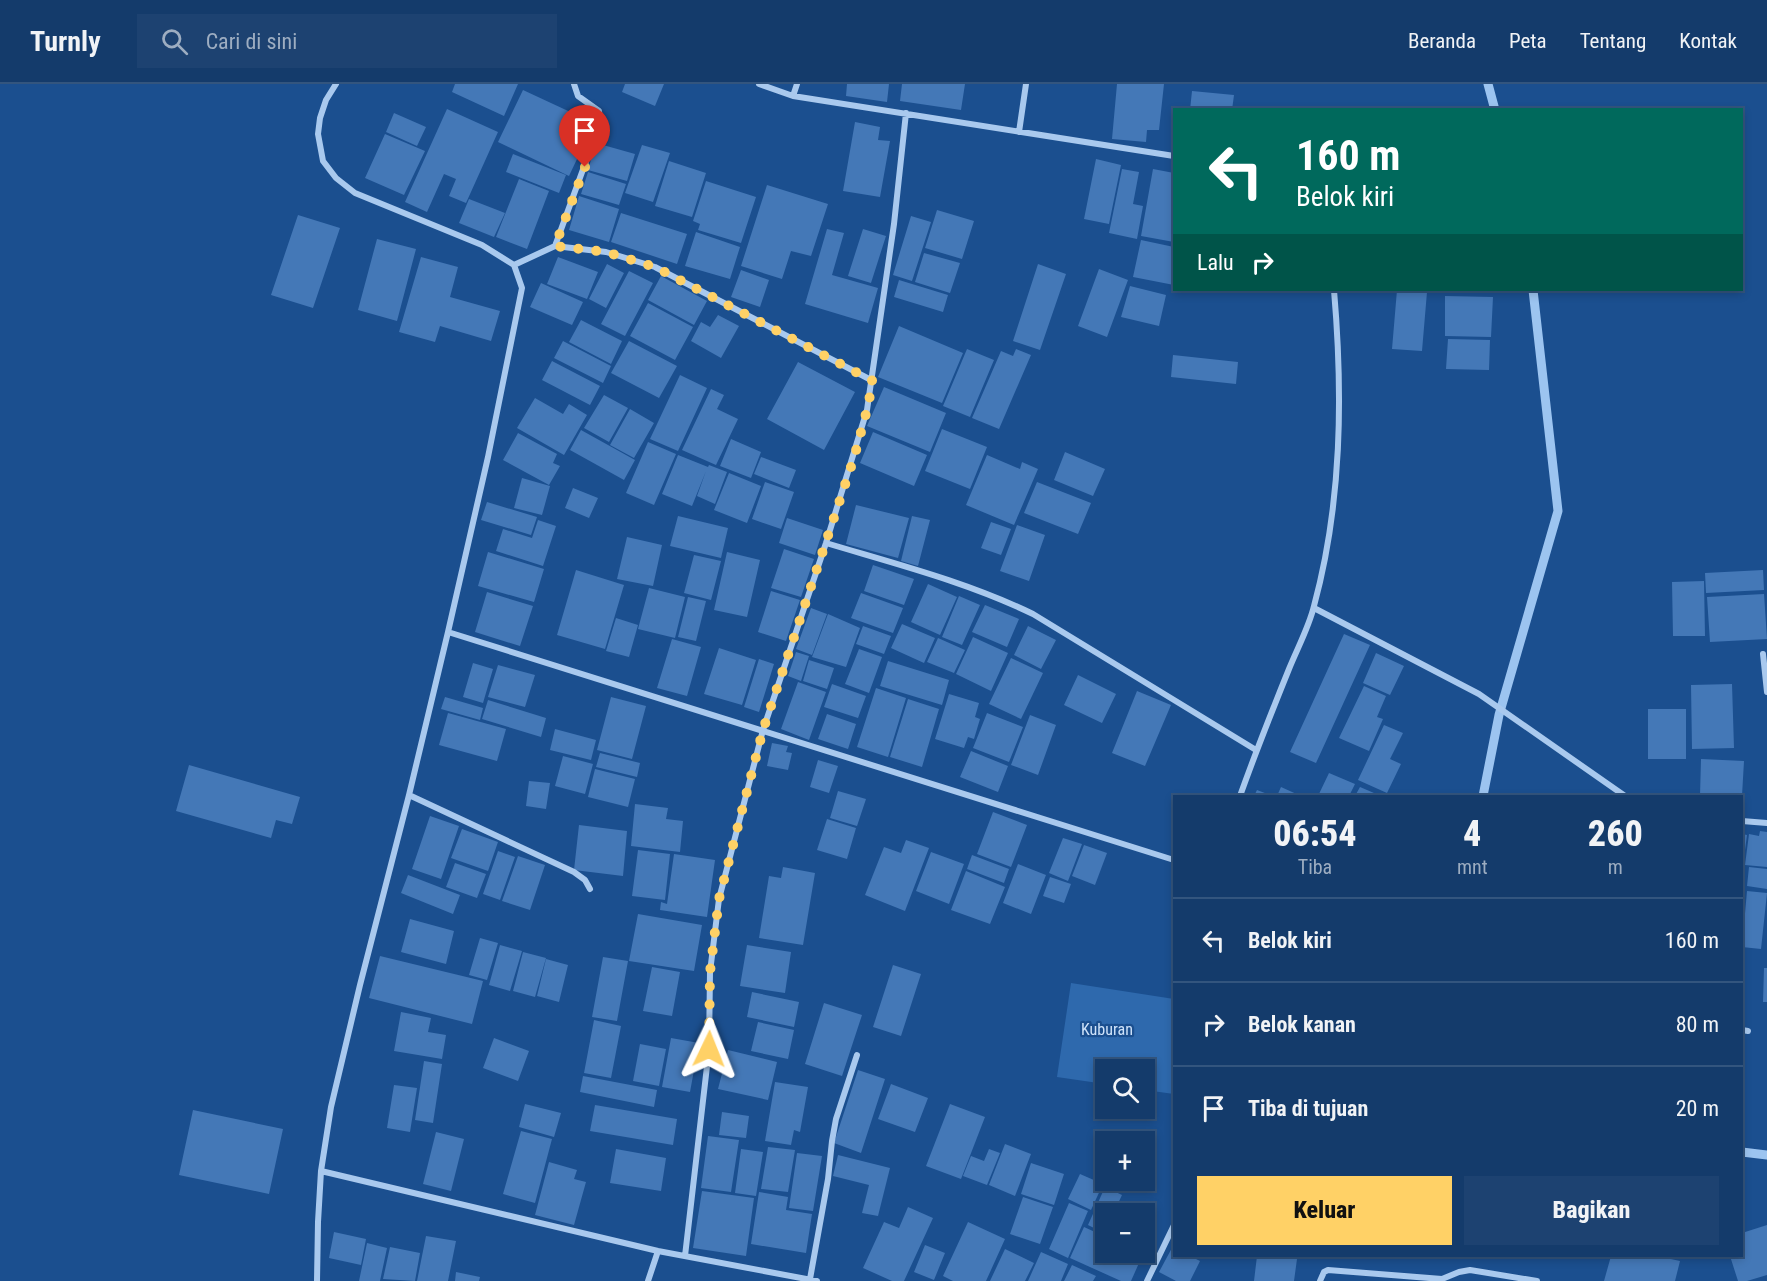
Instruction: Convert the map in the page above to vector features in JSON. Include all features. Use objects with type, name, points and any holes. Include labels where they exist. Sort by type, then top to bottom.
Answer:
[{"type":"street","points":[[317,1281],[321,1171],[331,1107],[448,632],[521,302],[522,288],[514,264],[482,245],[355,193],[336,178],[323,161],[318,134],[326,100],[336,84]]},
{"type":"street","points":[[555,246],[600,123],[599,111],[578,96],[573,84]]},
{"type":"street","points":[[759,84],[793,96],[1173,156]]},
{"type":"street","points":[[793,96],[797,84]]},
{"type":"street","points":[[1019,132],[1026,84]]},
{"type":"street","points":[[685,1256],[709,1049],[710,972],[719,899],[763,730],[860,436],[873,381],[906,113]]},
{"type":"street","points":[[514,264],[555,246],[606,252],[655,267],[873,381]]},
{"type":"street","points":[[1240,795],[1256,750],[1314,608],[1331,529],[1336,475],[1339,382],[1334,291]]},
{"type":"street","points":[[826,543],[961,584],[1013,604],[1256,750]]},
{"type":"street","points":[[1314,608],[1479,694],[1624,795]]},
{"type":"street","points":[[448,632],[763,730],[938,788],[1173,860]]},
{"type":"street","points":[[1763,654],[1767,692]]},
{"type":"street","points":[[409,795],[574,872],[585,880],[590,889]]},
{"type":"street","points":[[1743,821],[1767,823]]},
{"type":"street","points":[[810,1279],[828,1179],[831,1141],[836,1119],[858,1055]]},
{"type":"street","points":[[321,1171],[658,1251],[817,1281]]},
{"type":"street","points":[[1147,1281],[1173,1227]]},
{"type":"street","points":[[648,1281],[658,1251]]},
{"type":"street","points":[[1320,1281],[1324,1272],[1328,1270],[1441,1280],[1470,1270],[1537,1281]]},
{"type":"green space","name":"Kuburan","points":[[1071,983],[1173,999],[1173,1094],[1155,1091],[1155,1059],[1095,1059],[1095,1083],[1057,1077]]},
{"type":"building","points":[[455,84],[518,84],[504,116],[452,92]]},
{"type":"building","points":[[625,84],[664,84],[655,106],[622,92]]},
{"type":"building","points":[[847,84],[889,84],[887,102],[846,96]]},
{"type":"building","points":[[902,84],[965,84],[961,110],[900,101]]},
{"type":"building","points":[[1117,84],[1164,84],[1159,130],[1147,130],[1146,142],[1112,139]]},
{"type":"building","points":[[523,90],[594,123],[569,176],[498,142]]},
{"type":"building","points":[[1192,91],[1234,95],[1232,108],[1190,108]]},
{"type":"building","points":[[447,109],[498,132],[466,203],[449,196],[456,179],[444,174],[427,212],[405,202]]},
{"type":"building","points":[[394,113],[426,127],[417,146],[386,132]]},
{"type":"building","points":[[855,122],[880,127],[878,140],[890,141],[880,197],[843,191]]},
{"type":"building","points":[[385,134],[425,151],[404,195],[365,178]]},
{"type":"building","points":[[596,143],[635,154],[627,181],[588,170]]},
{"type":"building","points":[[642,145],[670,153],[653,202],[625,193]]},
{"type":"building","points":[[513,154],[566,175],[559,193],[506,172]]},
{"type":"building","points":[[1096,159],[1121,165],[1109,224],[1084,219]]},
{"type":"building","points":[[669,161],[706,173],[692,217],[655,206]]},
{"type":"building","points":[[1122,169],[1139,172],[1133,204],[1143,206],[1137,239],[1109,233]]},
{"type":"building","points":[[1153,169],[1173,173],[1173,242],[1141,236]]},
{"type":"building","points":[[588,172],[626,184],[619,205],[581,194]]},
{"type":"building","points":[[519,179],[549,191],[527,249],[496,237]]},
{"type":"building","points":[[706,181],[756,197],[741,243],[698,230],[700,224],[693,221]]},
{"type":"building","points":[[767,185],[828,204],[811,256],[791,251],[782,279],[741,266]]},
{"type":"building","points":[[579,196],[619,209],[609,242],[569,230]]},
{"type":"building","points":[[469,199],[505,213],[494,237],[459,223]]},
{"type":"building","points":[[937,210],[974,221],[962,259],[925,248]]},
{"type":"building","points":[[621,213],[687,234],[677,264],[611,242]]},
{"type":"building","points":[[298,215],[340,228],[313,308],[271,295]]},
{"type":"building","points":[[911,216],[931,222],[912,281],[893,275]]},
{"type":"building","points":[[827,229],[844,233],[832,275],[878,288],[868,323],[805,304]]},
{"type":"building","points":[[863,229],[886,236],[871,283],[848,276]]},
{"type":"building","points":[[696,232],[740,247],[730,279],[685,266]]},
{"type":"building","points":[[377,239],[416,249],[397,321],[358,310]]},
{"type":"building","points":[[1141,240],[1173,247],[1173,285],[1133,277]]},
{"type":"building","points":[[924,253],[960,263],[950,293],[915,282]]},
{"type":"building","points":[[421,257],[458,267],[450,297],[500,311],[491,341],[440,326],[435,342],[399,332]]},
{"type":"building","points":[[558,257],[598,272],[587,299],[547,284]]},
{"type":"building","points":[[607,264],[624,273],[606,308],[589,299]]},
{"type":"building","points":[[1038,264],[1066,274],[1040,350],[1013,341]]},
{"type":"building","points":[[1099,269],[1128,280],[1107,337],[1078,326]]},
{"type":"building","points":[[741,270],[769,280],[760,307],[731,297]]},
{"type":"building","points":[[629,271],[653,283],[625,336],[601,324]]},
{"type":"building","points":[[661,276],[707,301],[694,325],[648,300]]},
{"type":"building","points":[[899,280],[948,295],[943,312],[894,297]]},
{"type":"building","points":[[541,283],[583,302],[572,325],[530,307]]},
{"type":"building","points":[[1130,286],[1166,295],[1159,326],[1121,317]]},
{"type":"building","points":[[1397,291],[1427,292],[1422,351],[1392,349]]},
{"type":"building","points":[[1445,296],[1493,297],[1491,337],[1445,336]]},
{"type":"building","points":[[648,303],[693,327],[675,360],[630,336]]},
{"type":"building","points":[[718,315],[739,326],[721,358],[691,341],[701,322],[710,327]]},
{"type":"building","points":[[581,320],[622,341],[611,364],[569,342]]},
{"type":"building","points":[[899,326],[963,353],[942,403],[878,377]]},
{"type":"building","points":[[1448,339],[1490,340],[1489,370],[1446,369]]},
{"type":"building","points":[[563,341],[611,366],[603,383],[554,358]]},
{"type":"building","points":[[629,341],[677,366],[659,398],[611,373]]},
{"type":"building","points":[[967,349],[994,360],[970,417],[943,406]]},
{"type":"building","points":[[1016,349],[1031,355],[999,429],[972,418],[1001,351],[1013,356]]},
{"type":"building","points":[[1173,355],[1238,362],[1236,384],[1171,377]]},
{"type":"building","points":[[552,361],[600,386],[590,405],[542,380]]},
{"type":"building","points":[[798,362],[855,392],[824,450],[767,419]]},
{"type":"building","points":[[680,375],[707,388],[678,451],[650,439]]},
{"type":"building","points":[[884,387],[946,413],[930,452],[867,426]]},
{"type":"building","points":[[711,389],[724,395],[717,409],[738,419],[716,465],[682,450]]},
{"type":"building","points":[[604,395],[628,408],[609,442],[584,428]]},
{"type":"building","points":[[535,398],[563,414],[569,404],[587,415],[564,455],[517,428]]},
{"type":"building","points":[[630,409],[654,423],[634,458],[610,445]]},
{"type":"building","points":[[942,429],[987,447],[970,489],[925,471]]},
{"type":"building","points":[[581,430],[635,460],[624,480],[570,450]]},
{"type":"building","points":[[873,432],[927,455],[914,486],[860,463]]},
{"type":"building","points":[[518,433],[557,454],[553,463],[560,466],[549,485],[503,460]]},
{"type":"building","points":[[731,439],[761,452],[751,478],[720,466]]},
{"type":"building","points":[[648,442],[676,454],[654,505],[626,493]]},
{"type":"building","points":[[1065,452],[1105,469],[1093,496],[1054,480]]},
{"type":"building","points":[[678,455],[727,472],[715,504],[697,496],[706,471],[692,506],[662,494]]},
{"type":"building","points":[[987,455],[1020,469],[1022,462],[1038,469],[1014,525],[966,505]]},
{"type":"building","points":[[761,457],[796,470],[789,488],[754,474]]},
{"type":"building","points":[[729,473],[761,486],[747,523],[714,510]]},
{"type":"building","points":[[522,478],[550,486],[542,515],[514,508]]},
{"type":"building","points":[[765,482],[794,492],[781,529],[752,519]]},
{"type":"building","points":[[1037,482],[1091,503],[1078,534],[1024,513]]},
{"type":"building","points":[[573,488],[598,498],[589,518],[565,508]]},
{"type":"building","points":[[487,502],[537,517],[531,535],[481,520]]},
{"type":"building","points":[[856,505],[909,518],[898,558],[846,544]]},
{"type":"building","points":[[678,516],[728,528],[721,558],[670,546]]},
{"type":"building","points":[[912,516],[930,520],[918,566],[901,561]]},
{"type":"building","points":[[787,518],[823,530],[815,555],[779,543]]},
{"type":"building","points":[[538,520],[556,526],[543,566],[496,551],[503,529],[532,538]]},
{"type":"building","points":[[991,522],[1011,529],[1001,555],[981,548]]},
{"type":"building","points":[[1017,525],[1045,535],[1029,581],[1000,571]]},
{"type":"building","points":[[627,537],[662,545],[653,586],[617,579]]},
{"type":"building","points":[[784,549],[814,559],[801,597],[771,588]]},
{"type":"building","points":[[488,552],[544,569],[534,602],[478,586]]},
{"type":"building","points":[[727,552],[760,560],[747,617],[714,610]]},
{"type":"building","points":[[694,555],[721,561],[711,600],[684,593]]},
{"type":"building","points":[[873,565],[914,579],[904,605],[864,591]]},
{"type":"building","points":[[576,570],[624,585],[605,649],[557,635]]},
{"type":"building","points":[[1763,570],[1764,590],[1706,593],[1705,573]]},
{"type":"building","points":[[1704,581],[1705,636],[1673,636],[1672,582]]},
{"type":"building","points":[[928,584],[957,597],[940,635],[911,622]]},
{"type":"building","points":[[649,588],[685,597],[675,638],[638,629]]},
{"type":"building","points":[[771,591],[800,600],[786,641],[758,632]]},
{"type":"building","points":[[487,592],[533,606],[520,646],[475,632]]},
{"type":"building","points":[[861,593],[903,608],[893,633],[851,618]]},
{"type":"building","points":[[1764,594],[1767,639],[1710,642],[1707,597]]},
{"type":"building","points":[[959,596],[980,605],[962,645],[942,637]]},
{"type":"building","points":[[688,597],[706,601],[696,641],[678,637]]},
{"type":"building","points":[[985,605],[1019,619],[1007,647],[972,632]]},
{"type":"building","points":[[811,608],[827,614],[812,655],[796,649]]},
{"type":"building","points":[[828,614],[860,628],[846,667],[812,657]]},
{"type":"building","points":[[616,618],[638,625],[629,657],[606,651]]},
{"type":"building","points":[[902,624],[935,638],[924,663],[891,648]]},
{"type":"building","points":[[863,626],[891,636],[884,654],[856,644]]},
{"type":"building","points":[[1028,626],[1056,640],[1041,669],[1014,655]]},
{"type":"building","points":[[1344,634],[1370,645],[1316,763],[1290,752]]},
{"type":"building","points":[[973,637],[1008,653],[991,691],[956,674]]},
{"type":"building","points":[[938,638],[965,650],[954,673],[927,662]]},
{"type":"building","points":[[672,639],[701,647],[687,696],[657,688]]},
{"type":"building","points":[[719,648],[756,660],[742,705],[704,694]]},
{"type":"building","points":[[859,649],[882,657],[869,693],[845,684]]},
{"type":"building","points":[[796,652],[809,656],[801,681],[788,676]]},
{"type":"building","points":[[1376,653],[1404,666],[1390,695],[1363,683]]},
{"type":"building","points":[[1011,658],[1043,673],[1021,719],[989,704]]},
{"type":"building","points":[[759,659],[774,664],[759,712],[744,707]]},
{"type":"building","points":[[809,660],[834,668],[827,689],[803,681]]},
{"type":"building","points":[[888,661],[949,680],[942,705],[880,686]]},
{"type":"building","points":[[473,663],[493,669],[483,703],[463,697]]},
{"type":"building","points":[[498,665],[535,675],[525,707],[488,697]]},
{"type":"building","points":[[1078,675],[1116,694],[1102,723],[1064,705]]},
{"type":"building","points":[[798,682],[826,692],[809,740],[781,729]]},
{"type":"building","points":[[832,684],[866,696],[858,718],[824,707]]},
{"type":"building","points":[[1732,684],[1734,748],[1692,749],[1691,685]]},
{"type":"building","points":[[1364,686],[1386,696],[1377,717],[1383,719],[1369,751],[1339,738]]},
{"type":"building","points":[[876,688],[906,698],[888,757],[857,747]]},
{"type":"building","points":[[1137,691],[1171,705],[1145,766],[1112,753]]},
{"type":"building","points":[[949,694],[979,703],[975,717],[980,719],[974,739],[968,737],[964,748],[935,739]]},
{"type":"building","points":[[445,697],[483,708],[480,720],[441,709]]},
{"type":"building","points":[[611,697],[646,706],[632,759],[597,750]]},
{"type":"building","points":[[908,699],[939,709],[922,767],[890,757]]},
{"type":"building","points":[[488,700],[546,718],[541,737],[482,719]]},
{"type":"building","points":[[1648,709],[1686,709],[1686,759],[1648,759]]},
{"type":"building","points":[[448,713],[506,729],[497,761],[439,745]]},
{"type":"building","points":[[987,713],[1023,727],[1009,762],[973,748]]},
{"type":"building","points":[[827,714],[856,724],[848,749],[818,739]]},
{"type":"building","points":[[1030,715],[1056,725],[1038,775],[1011,765]]},
{"type":"building","points":[[1384,725],[1403,733],[1390,759],[1401,764],[1387,793],[1358,780]]},
{"type":"building","points":[[555,729],[596,740],[591,760],[550,750]]},
{"type":"building","points":[[772,743],[788,746],[786,752],[792,753],[788,770],[767,766]]},
{"type":"building","points":[[971,751],[1008,766],[998,792],[960,777]]},
{"type":"building","points":[[600,753],[640,763],[637,777],[596,767]]},
{"type":"building","points":[[563,756],[593,764],[585,794],[555,786]]},
{"type":"building","points":[[1701,759],[1744,761],[1742,795],[1700,795]]},
{"type":"building","points":[[818,760],[838,766],[829,793],[810,787]]},
{"type":"building","points":[[189,765],[300,797],[292,824],[276,820],[271,838],[176,811]]},
{"type":"building","points":[[595,769],[635,779],[628,807],[588,797]]},
{"type":"building","points":[[1329,773],[1355,784],[1350,795],[1318,795]]},
{"type":"building","points":[[529,781],[550,783],[546,809],[526,806]]},
{"type":"building","points":[[1281,787],[1299,795],[1277,795]]},
{"type":"building","points":[[1360,787],[1379,795],[1356,795]]},
{"type":"building","points":[[1257,790],[1270,795],[1254,795]]},
{"type":"building","points":[[838,791],[866,799],[857,826],[830,818]]},
{"type":"building","points":[[635,804],[668,808],[666,819],[683,821],[680,852],[631,846]]},
{"type":"building","points":[[993,812],[1027,825],[1011,867],[977,854]]},
{"type":"building","points":[[430,816],[459,826],[441,879],[412,869]]},
{"type":"building","points":[[827,819],[856,828],[847,859],[817,850]]},
{"type":"building","points":[[579,825],[627,831],[623,876],[574,870]]},
{"type":"building","points":[[462,829],[498,842],[488,871],[451,858]]},
{"type":"building","points":[[1760,831],[1767,832],[1767,867],[1745,865],[1749,834],[1759,836]]},
{"type":"building","points":[[1743,834],[1747,835],[1743,865]]},
{"type":"building","points":[[1063,838],[1082,844],[1068,881],[1049,873]]},
{"type":"building","points":[[906,840],[929,848],[905,911],[865,895],[884,847],[901,853]]},
{"type":"building","points":[[1084,845],[1107,853],[1095,885],[1072,876]]},
{"type":"building","points":[[638,850],[670,854],[665,900],[632,896]]},
{"type":"building","points":[[498,851],[515,857],[500,900],[483,894]]},
{"type":"building","points":[[931,852],[964,864],[949,904],[916,891]]},
{"type":"building","points":[[674,854],[715,860],[707,917],[660,910],[661,902],[667,904]]},
{"type":"building","points":[[972,855],[1009,869],[1004,883],[967,869]]},
{"type":"building","points":[[518,856],[545,865],[530,910],[502,901]]},
{"type":"building","points":[[455,863],[486,874],[477,898],[446,887]]},
{"type":"building","points":[[1018,864],[1046,875],[1031,914],[1003,903]]},
{"type":"building","points":[[783,867],[815,873],[803,945],[759,938],[769,876],[781,878]]},
{"type":"building","points":[[1749,867],[1767,869],[1767,889],[1747,886]]},
{"type":"building","points":[[966,871],[1005,887],[990,924],[951,910]]},
{"type":"building","points":[[408,875],[460,895],[453,914],[401,893]]},
{"type":"building","points":[[1050,877],[1071,884],[1064,903],[1043,896]]},
{"type":"building","points":[[1747,891],[1767,893],[1761,949],[1743,947]]},
{"type":"building","points":[[638,914],[702,925],[694,971],[629,961]]},
{"type":"building","points":[[410,919],[454,931],[446,964],[401,952]]},
{"type":"building","points":[[480,938],[498,943],[487,980],[469,975]]},
{"type":"building","points":[[500,945],[522,951],[510,991],[489,985]]},
{"type":"building","points":[[747,945],[791,952],[785,993],[740,986]]},
{"type":"building","points":[[523,952],[546,958],[535,997],[513,991]]},
{"type":"building","points":[[380,956],[483,981],[472,1024],[369,998]]},
{"type":"building","points":[[603,957],[628,961],[617,1021],[592,1017]]},
{"type":"building","points":[[546,959],[568,965],[559,1002],[537,996]]},
{"type":"building","points":[[893,965],[921,974],[901,1036],[873,1027]]},
{"type":"building","points":[[652,967],[680,972],[672,1016],[643,1011]]},
{"type":"building","points":[[1764,968],[1767,968],[1767,1002],[1763,1002]]},
{"type":"building","points":[[752,992],[799,1002],[794,1027],[747,1017]]},
{"type":"building","points":[[824,1003],[862,1015],[842,1076],[805,1064]]},
{"type":"building","points":[[401,1012],[431,1018],[428,1032],[446,1035],[442,1059],[394,1051]]},
{"type":"building","points":[[594,1020],[621,1026],[611,1078],[584,1073]]},
{"type":"building","points":[[758,1022],[794,1030],[788,1059],[751,1051]]},
{"type":"building","points":[[494,1038],[529,1051],[518,1081],[483,1068]]},
{"type":"building","points":[[671,1038],[699,1043],[690,1092],[662,1087]]},
{"type":"building","points":[[640,1044],[666,1049],[659,1086],[633,1081]]},
{"type":"building","points":[[728,1050],[777,1062],[768,1100],[718,1089]]},
{"type":"building","points":[[424,1061],[442,1064],[433,1123],[415,1120]]},
{"type":"building","points":[[858,1070],[885,1079],[861,1153],[834,1143]]},
{"type":"building","points":[[583,1076],[657,1090],[654,1107],[580,1092]]},
{"type":"building","points":[[775,1082],[808,1087],[800,1132],[794,1130],[791,1145],[765,1141]]},
{"type":"building","points":[[891,1084],[928,1098],[915,1132],[878,1119]]},
{"type":"building","points":[[394,1085],[417,1088],[410,1132],[387,1128]]},
{"type":"building","points":[[525,1104],[561,1113],[554,1137],[519,1127]]},
{"type":"building","points":[[950,1104],[985,1117],[961,1179],[926,1166]]},
{"type":"building","points":[[595,1105],[677,1119],[673,1145],[590,1131]]},
{"type":"building","points":[[193,1110],[283,1129],[269,1194],[179,1175]]},
{"type":"building","points":[[722,1112],[749,1116],[746,1138],[719,1135]]},
{"type":"building","points":[[521,1131],[552,1139],[535,1203],[503,1194]]},
{"type":"building","points":[[436,1132],[464,1139],[451,1191],[423,1184]]},
{"type":"building","points":[[708,1136],[739,1140],[731,1192],[701,1188]]},
{"type":"building","points":[[1005,1144],[1031,1154],[1015,1196],[989,1185]]},
{"type":"building","points":[[768,1147],[795,1150],[788,1192],[761,1189]]},
{"type":"building","points":[[616,1149],[666,1158],[661,1191],[610,1183]]},
{"type":"building","points":[[741,1149],[763,1152],[756,1196],[735,1193]]},
{"type":"building","points":[[989,1149],[1000,1153],[987,1185],[963,1176],[971,1156],[984,1161]]},
{"type":"building","points":[[797,1153],[822,1156],[813,1211],[789,1208]]},
{"type":"building","points":[[838,1155],[890,1168],[878,1216],[862,1213],[869,1185],[833,1176]]},
{"type":"building","points":[[549,1162],[577,1170],[574,1179],[586,1182],[574,1225],[535,1215]]},
{"type":"building","points":[[1031,1163],[1064,1174],[1054,1205],[1021,1194]]},
{"type":"building","points":[[1080,1174],[1095,1181],[1095,1191],[1100,1191],[1091,1210],[1068,1199]]},
{"type":"building","points":[[702,1191],[754,1198],[746,1256],[693,1248]]},
{"type":"building","points":[[1103,1191],[1114,1191],[1122,1195],[1118,1203],[1098,1203]]},
{"type":"building","points":[[759,1192],[788,1197],[786,1210],[812,1214],[806,1253],[751,1244]]},
{"type":"building","points":[[1023,1197],[1053,1207],[1040,1244],[1010,1234]]},
{"type":"building","points":[[1069,1203],[1088,1211],[1068,1258],[1049,1249]]},
{"type":"building","points":[[908,1207],[933,1218],[904,1281],[892,1281],[863,1268],[884,1222],[899,1228]]},
{"type":"building","points":[[1095,1209],[1095,1228],[1088,1225]]},
{"type":"building","points":[[968,1222],[1005,1239],[986,1281],[953,1281],[943,1276]]},
{"type":"building","points":[[1767,1225],[1767,1275],[1747,1281],[1738,1281],[1730,1257],[1743,1257],[1743,1233]]},
{"type":"building","points":[[1084,1227],[1095,1232],[1095,1263],[1139,1263],[1131,1281],[1121,1281],[1070,1258]]},
{"type":"building","points":[[334,1232],[366,1239],[361,1265],[329,1258]]},
{"type":"building","points":[[426,1236],[456,1241],[448,1281],[417,1281]]},
{"type":"building","points":[[367,1243],[387,1248],[380,1281],[359,1281]]},
{"type":"building","points":[[925,1245],[945,1253],[934,1280],[914,1272]]},
{"type":"building","points":[[1173,1246],[1173,1257],[1192,1257],[1200,1261],[1190,1281],[1176,1281],[1159,1272]]},
{"type":"building","points":[[390,1247],[420,1253],[415,1281],[383,1279]]},
{"type":"building","points":[[1005,1249],[1034,1263],[1025,1281],[990,1281]]},
{"type":"building","points":[[1041,1252],[1068,1264],[1061,1281],[1028,1281]]},
{"type":"building","points":[[1257,1257],[1297,1259],[1294,1281],[1254,1281]]},
{"type":"building","points":[[1611,1257],[1662,1257],[1680,1261],[1675,1281],[1604,1281]]},
{"type":"building","points":[[1072,1265],[1096,1276],[1093,1281],[1064,1281]]},
{"type":"building","points":[[456,1272],[480,1277],[479,1281],[455,1281]]},
{"type":"waterway","points":[[1488,84],[1494,108]]},
{"type":"waterway","points":[[1483,795],[1499,715],[1558,511],[1533,291]]},
{"type":"waterway","points":[[1743,1152],[1767,1155]]},
{"type":"route","points":[[585,167],[555,246],[606,252],[655,267],[873,381],[854,458],[763,730],[719,899],[710,972],[709,1049]]}]
